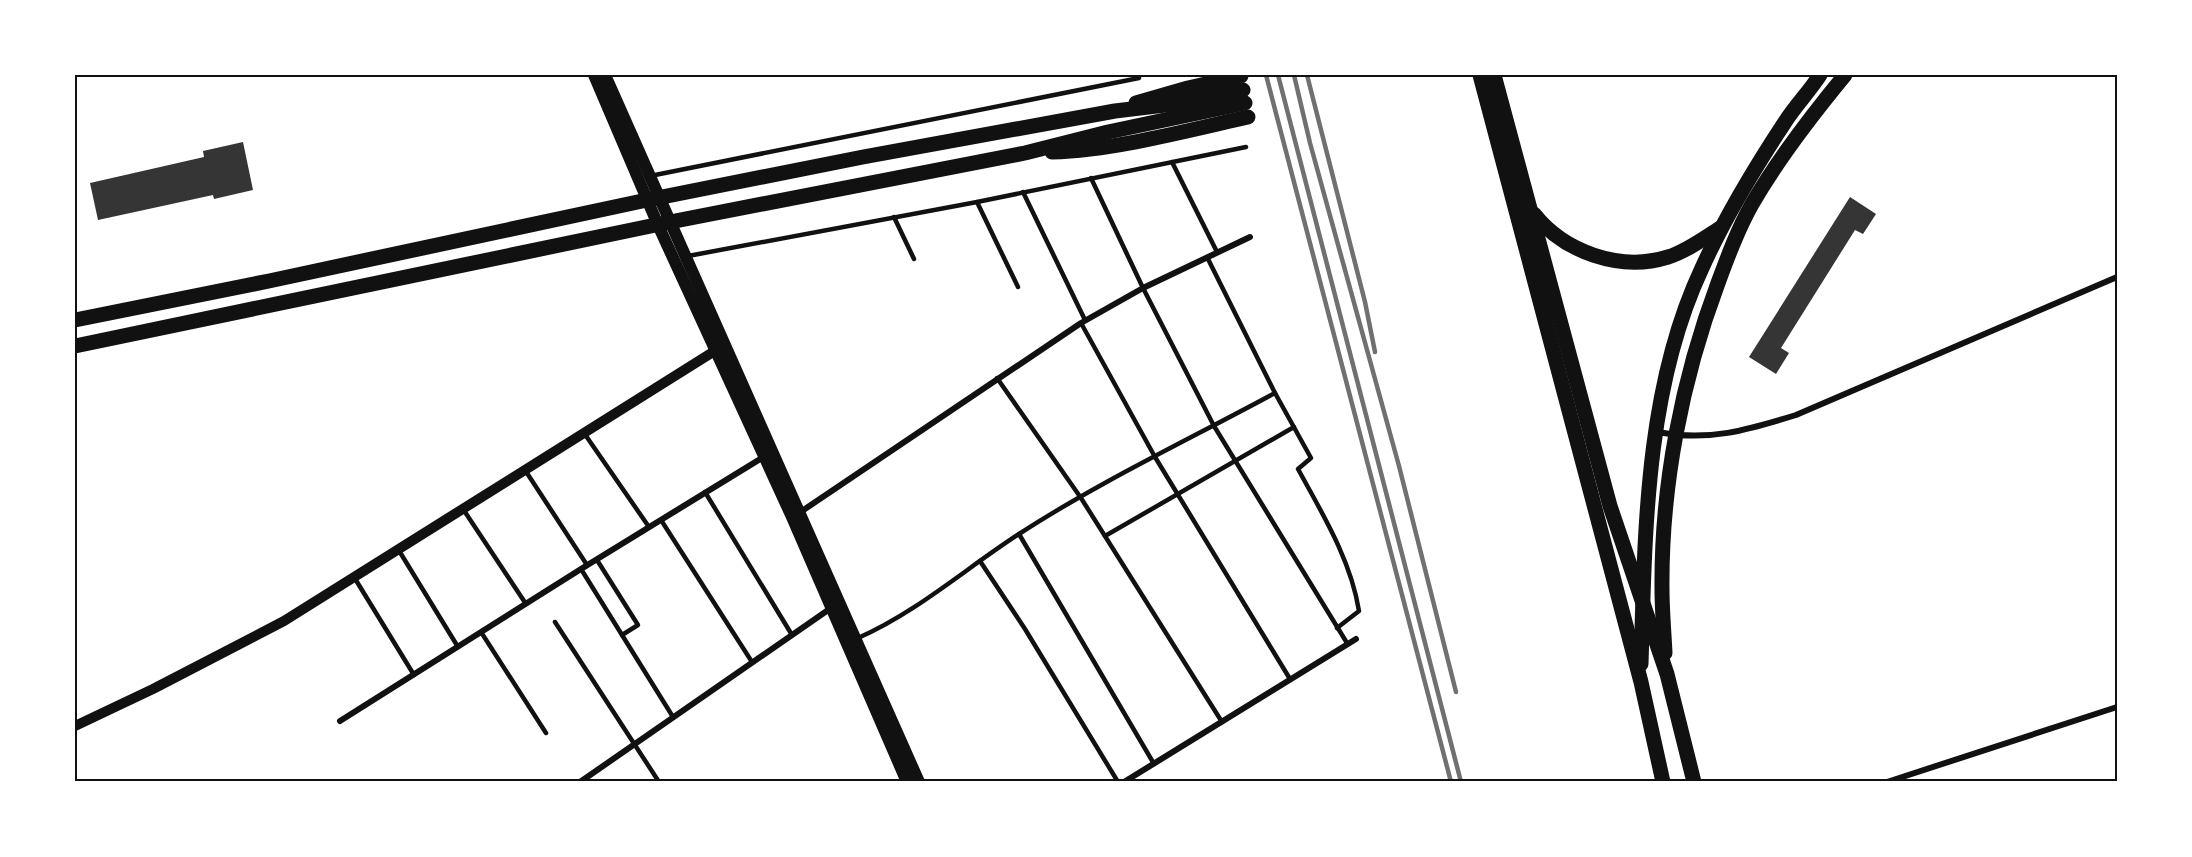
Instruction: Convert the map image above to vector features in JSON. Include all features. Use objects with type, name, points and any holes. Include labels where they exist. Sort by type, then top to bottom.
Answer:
[{"type":"main road","points":[[594,75],[721,347],[836,604],[908,782]]},
{"type":"main road","points":[[605,75],[643,177]]},
{"type":"main road","points":[[1667,674],[1662,589],[1668,496],[1682,407],[1705,319],[1728,256],[1752,205],[1809,121],[1845,75]]},
{"type":"main road","points":[[1641,682],[1648,491],[1664,388],[1684,313],[1701,270],[1748,180],[1786,119],[1816,79]]},
{"type":"main road","points":[[1488,80],[1530,209],[1610,506],[1667,674],[1694,782]]},
{"type":"main road","points":[[1488,80],[1641,682],[1663,782]]},
{"type":"main road","points":[[75,320],[653,199],[1115,111],[1244,96]]},
{"type":"main road","points":[[75,346],[664,224],[1025,153],[1075,152],[1179,133],[1244,96]]},
{"type":"main road","points":[[1530,209],[1543,225],[1570,246],[1626,262],[1667,258],[1722,227],[1752,205]]},
{"type":"main road","points":[[851,640],[919,782]]},
{"type":"street","points":[[796,515],[1083,322],[1143,288],[1250,237]]},
{"type":"street","points":[[1657,432],[1697,437],[1743,431],[1796,415],[2117,277]]},
{"type":"street","points":[[75,726],[255,636],[354,577],[721,347]]},
{"type":"street","points":[[340,721],[584,567],[769,454]]},
{"type":"street","points":[[580,782],[836,604]]},
{"type":"street","points":[[1124,782],[1356,639]]},
{"type":"street","points":[[1887,782],[2117,707]]},
{"type":"lane","points":[[643,177],[1139,78],[1138,75]]},
{"type":"lane","points":[[680,258],[977,202],[1246,147]]},
{"type":"lane","points":[[1172,162],[1217,252]]},
{"type":"lane","points":[[1091,178],[1143,288],[1214,426],[1347,644]]},
{"type":"lane","points":[[1023,192],[1083,322],[1155,457],[1290,679]]},
{"type":"lane","points":[[977,202],[1018,286]]},
{"type":"lane","points":[[894,217],[914,259]]},
{"type":"lane","points":[[1207,257],[1275,393],[1311,458],[1298,469],[1328,523],[1356,591],[1359,611],[1337,628]]},
{"type":"lane","points":[[997,378],[1081,498],[1222,723]]},
{"type":"lane","points":[[851,640],[880,628],[902,615],[1019,534],[1155,457],[1275,393]]},
{"type":"lane","points":[[1105,536],[1294,428]]},
{"type":"lane","points":[[584,433],[649,527]]},
{"type":"lane","points":[[525,470],[622,635],[674,717]]},
{"type":"lane","points":[[705,492],[792,635]]},
{"type":"lane","points":[[463,509],[526,604]]},
{"type":"lane","points":[[661,520],[752,662]]},
{"type":"lane","points":[[1019,534],[1154,764]]},
{"type":"lane","points":[[398,549],[458,647]]},
{"type":"lane","points":[[597,560],[638,625],[622,635]]},
{"type":"lane","points":[[980,561],[1025,629],[1118,782]]},
{"type":"lane","points":[[354,577],[414,675]]},
{"type":"lane","points":[[555,622],[659,782]]},
{"type":"lane","points":[[481,632],[546,733]]},
{"type":"building","points":[[243,142],[253,190],[214,199],[213,195],[98,220],[90,183],[204,157],[203,151]]},
{"type":"building","points":[[1850,197],[1876,214],[1863,234],[1855,230],[1781,348],[1789,353],[1776,374],[1749,357]]},
{"type":"railway","points":[[1266,75],[1451,782]]},
{"type":"railway","points":[[1278,75],[1461,782]]},
{"type":"railway","points":[[1294,75],[1310,143],[1399,466],[1456,692]]},
{"type":"railway","points":[[1307,75],[1365,302],[1375,352]]}]
